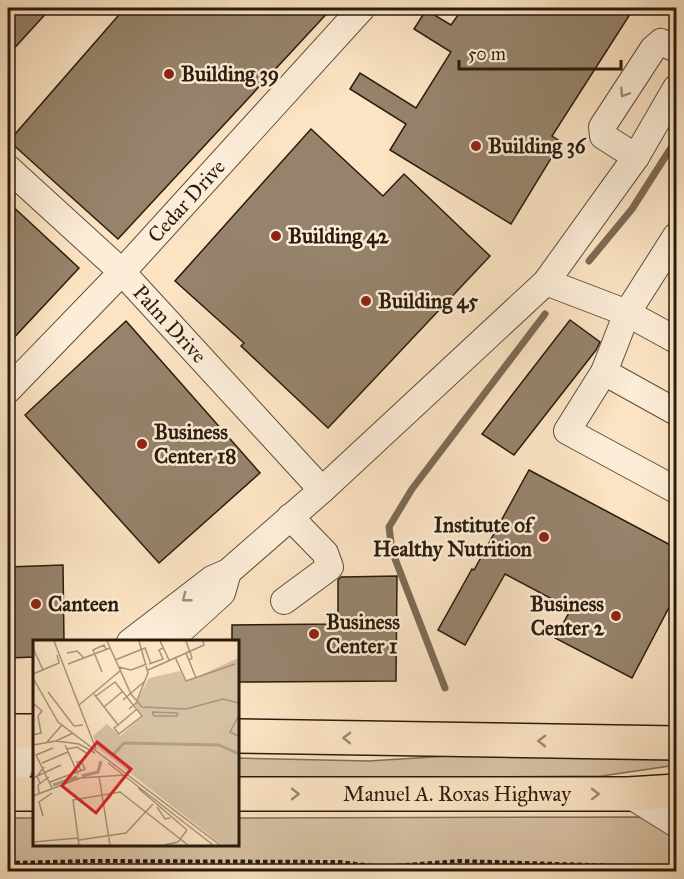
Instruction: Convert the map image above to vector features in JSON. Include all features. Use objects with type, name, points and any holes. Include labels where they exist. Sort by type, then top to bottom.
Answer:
[{"type":"main road","points":[[8,731],[33,731]]},
{"type":"main road","points":[[600,742],[676,734]]},
{"type":"main road","points":[[238,736],[676,743]]},
{"type":"main road","name":"Manuel A. Roxas Highway","points":[[238,794],[628,794],[676,791]]},
{"type":"street","name":"Cedar Drive","points":[[8,390],[122,273],[362,8]]},
{"type":"street","points":[[636,157],[603,136],[602,127],[653,49],[661,42],[676,49]]},
{"type":"street","points":[[133,640],[212,579],[228,572],[322,490],[546,282],[636,157],[676,88]]},
{"type":"street","name":"Palm Drive","points":[[8,168],[122,273],[322,490]]},
{"type":"street","points":[[676,236],[627,313],[604,372],[567,431],[676,490]]},
{"type":"street","points":[[546,282],[627,313],[676,340]]},
{"type":"street","points":[[604,372],[676,412]]},
{"type":"street","points":[[284,601],[330,567],[325,554],[290,517]]},
{"type":"street","points":[[170,640],[222,593],[228,572]]},
{"type":"street","points":[[17,794],[24,756],[33,739]]},
{"type":"street","points":[[628,794],[676,824]]},
{"type":"path","points":[[8,863],[340,862],[380,867],[459,861],[676,866]]},
{"type":"shaded area","points":[[464,755],[676,756],[676,765],[602,776],[238,779],[238,758],[369,761]]},
{"type":"shaded area","points":[[8,818],[33,818],[33,846],[238,846],[238,818],[648,818],[676,833],[676,871],[8,871]]},
{"type":"building","points":[[8,8],[51,8],[8,55]]},
{"type":"building","name":"Building 39","points":[[125,8],[332,8],[118,239],[9,141]]},
{"type":"building","points":[[463,8],[634,8],[552,136],[561,142],[511,224],[390,150],[406,124],[350,89],[360,73],[416,108],[451,52],[414,29],[426,10],[451,25]]},
{"type":"building","points":[[311,129],[383,196],[404,174],[490,256],[328,428],[241,346],[244,343],[175,281]]},
{"type":"building","points":[[8,202],[79,268],[8,344]]},
{"type":"building","points":[[570,320],[600,342],[514,455],[482,434]]},
{"type":"building","name":"Business Center 18","points":[[126,321],[260,473],[159,563],[25,415]]},
{"type":"building","points":[[529,470],[676,548],[676,594],[632,678],[555,638],[571,609],[505,574],[465,645],[438,630]]},
{"type":"building","name":"Canteen","points":[[63,565],[64,640],[33,640],[33,657],[8,658],[8,567]]},
{"type":"building","name":"Business Center 1","points":[[397,576],[396,681],[238,682],[238,640],[232,640],[232,625],[338,624],[338,580],[341,577]]},
{"type":"waterway","points":[[589,261],[632,209],[676,140]]},
{"type":"waterway","points":[[445,688],[392,551],[389,527],[412,489],[545,314]]},
{"type":"place","name":"Building 39","points":[[169,74]]},
{"type":"place","name":"Building 36","points":[[476,146]]},
{"type":"place","name":"Building 42","points":[[276,236]]},
{"type":"place","name":"Building 45","points":[[366,301]]},
{"type":"place","name":"Business Center 18","points":[[142,444]]},
{"type":"place","name":"Institute of Healthy Nutrition","points":[[544,537]]},
{"type":"place","name":"Canteen","points":[[36,604]]},
{"type":"place","name":"Business Center 2","points":[[616,616]]},
{"type":"place","name":"Business Center 1","points":[[314,634]]}]
